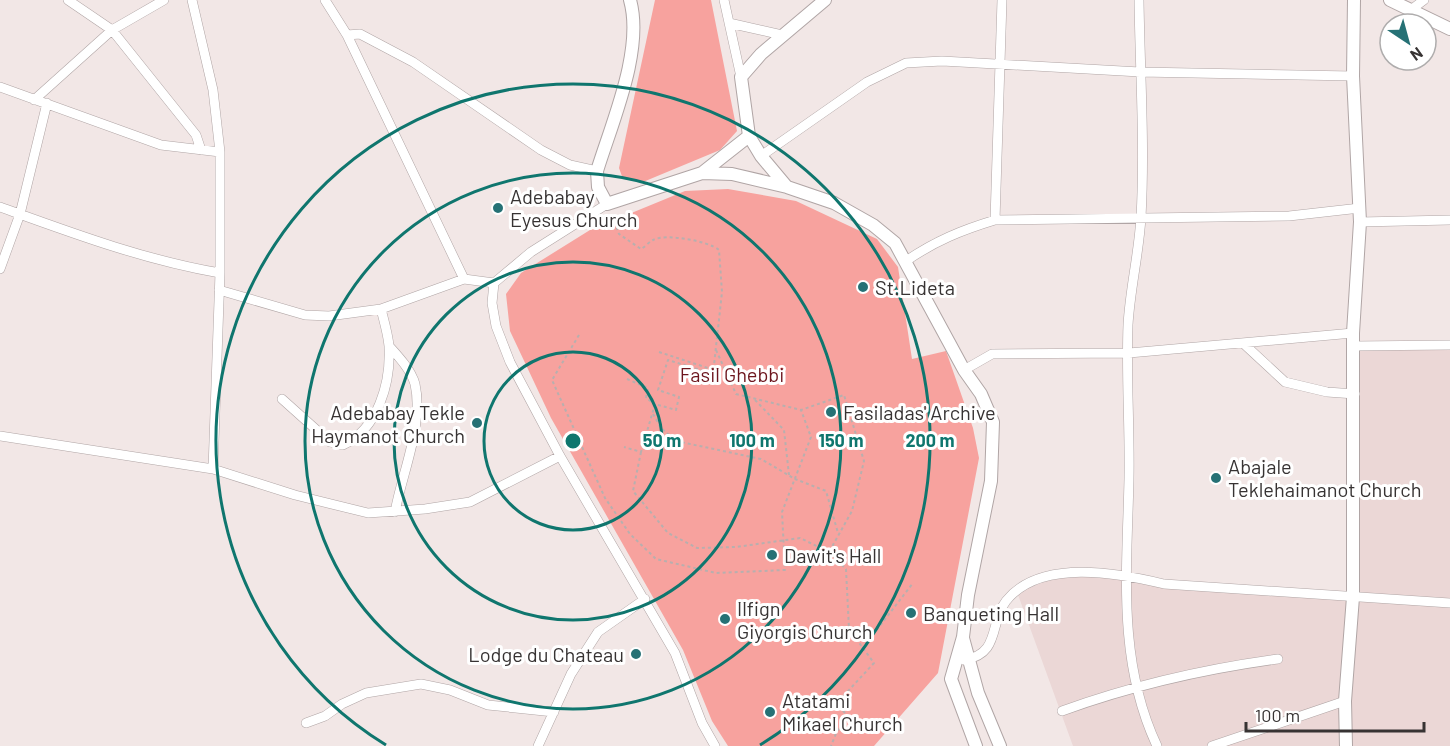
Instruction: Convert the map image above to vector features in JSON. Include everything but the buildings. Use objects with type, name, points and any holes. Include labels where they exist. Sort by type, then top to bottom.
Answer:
[{"type":"street","points":[[68,0],[112,30],[195,135],[201,150]]},
{"type":"street","points":[[34,100],[112,30],[164,0]]},
{"type":"street","points":[[192,0],[213,90],[220,152],[220,273],[213,469]]},
{"type":"street","points":[[325,0],[347,35],[464,279]]},
{"type":"street","points":[[607,204],[598,187],[597,171],[628,70],[634,15],[630,0]]},
{"type":"street","points":[[724,0],[741,77],[749,136],[761,156],[787,187]]},
{"type":"street","points":[[741,77],[782,35],[825,0]]},
{"type":"street","points":[[995,220],[1002,0]]},
{"type":"street","points":[[1139,0],[1141,217],[1128,325],[1129,479],[1125,575],[1127,638],[1147,725],[1157,746]]},
{"type":"street","points":[[1344,745],[1353,597],[1354,340],[1360,222],[1353,76],[1354,0]]},
{"type":"street","points":[[1390,0],[1450,29]]},
{"type":"street","points":[[1412,9],[1424,0]]},
{"type":"street","points":[[729,23],[782,35]]},
{"type":"street","points":[[347,35],[360,34],[413,62],[541,150],[570,165],[597,171]]},
{"type":"street","points":[[761,156],[867,82],[906,63],[942,61],[999,66],[1140,72],[1353,76]]},
{"type":"street","points":[[0,87],[161,145],[220,152]]},
{"type":"street","points":[[0,269],[20,214],[47,103]]},
{"type":"street","points":[[702,174],[749,136]]},
{"type":"street","points":[[715,746],[702,723],[675,652],[560,456],[502,345],[492,303],[494,283],[531,252],[607,204],[702,174],[732,174],[787,187],[834,203],[873,225],[895,243],[964,369],[981,394],[993,422],[991,482],[968,595],[963,637],[951,679],[976,746]]},
{"type":"street","points":[[0,207],[128,252],[220,273]]},
{"type":"street","points":[[906,261],[932,243],[955,232],[995,220],[1289,216],[1360,208]]},
{"type":"street","points":[[1360,222],[1450,220]]},
{"type":"street","points":[[219,290],[305,315],[329,316],[381,309],[464,279],[494,283]]},
{"type":"street","points":[[282,399],[330,442],[343,445],[354,440],[370,425],[378,408],[389,346],[381,309]]},
{"type":"street","points":[[964,369],[992,354],[1129,353],[1244,344],[1354,340],[1450,345]]},
{"type":"street","points":[[1244,344],[1285,382],[1327,392],[1355,394]]},
{"type":"street","points":[[389,346],[407,368],[414,382],[417,398],[410,446],[395,512]]},
{"type":"street","points":[[0,436],[213,469],[296,495],[368,513],[395,512],[470,502],[560,456]]},
{"type":"street","points":[[956,661],[969,659],[988,649],[1006,602],[1024,586],[1043,578],[1071,572],[1125,575],[1164,584],[1450,603]]},
{"type":"street","points":[[538,746],[571,674],[598,632],[645,599]]},
{"type":"street","points":[[963,637],[986,713],[999,746]]},
{"type":"street","points":[[1062,711],[1124,689],[1229,666],[1278,659]]},
{"type":"street","points":[[306,723],[325,716],[342,704],[366,693],[421,684],[450,690],[489,705],[554,712]]},
{"type":"street","points":[[1212,746],[1345,701]]},
{"type":"street","points":[[965,720],[986,713]]},
{"type":"path","points":[[607,204],[619,234],[641,249],[652,240],[664,237],[710,243],[719,250],[722,292],[713,374],[668,360],[658,390],[680,397],[676,410],[645,398],[648,388],[627,378]]},
{"type":"path","points":[[579,335],[552,381],[605,498],[630,534],[656,560],[716,573],[785,570],[782,512],[811,437],[801,410]]},
{"type":"path","points":[[716,350],[736,394],[801,410],[843,394],[864,461],[852,511],[829,552]]},
{"type":"path","points":[[659,352],[714,370]]},
{"type":"path","points":[[753,398],[784,430],[789,476]]},
{"type":"path","points":[[656,404],[641,452],[633,491],[668,533],[697,548],[736,547],[800,538],[829,552],[846,569],[849,629],[874,663],[837,704],[849,717],[837,731],[831,746]]},
{"type":"path","points":[[653,414],[661,428],[676,441],[761,459],[789,476],[825,491],[838,533]]},
{"type":"path","points":[[624,447],[641,452]]},
{"type":"path","points":[[862,649],[913,583]]},
{"type":"shaded area","points":[[1450,345],[1450,746],[1073,746],[1017,592],[1071,572],[1164,584],[1353,597],[1354,346]]},
{"type":"green space","points":[[655,0],[711,0],[737,131],[720,150],[643,182],[623,179],[619,168]]},
{"type":"green space","name":"Fasil Ghebbi","points":[[728,189],[796,201],[877,239],[898,267],[912,359],[946,351],[973,428],[979,458],[938,673],[874,746],[728,746],[712,721],[683,650],[551,418],[510,331],[506,294],[521,273],[590,230],[685,191]]},
{"type":"place","name":"Adebabay Eyesus Church","points":[[498,208]]},
{"type":"place","name":"St.Lideta","points":[[863,287]]},
{"type":"place","name":"Fasiladas' Archive","points":[[831,412]]},
{"type":"place","name":"Adebabay Tekle Haymanot Church","points":[[477,423]]},
{"type":"place","name":"Abajale Teklehaimanot Church","points":[[1216,478]]},
{"type":"place","name":"Dawit's Hall","points":[[772,555]]},
{"type":"place","name":"Banqueting Hall","points":[[911,613]]},
{"type":"place","name":"Ilfign Giyorgis Church","points":[[725,619]]},
{"type":"place","name":"Lodge du Chateau","points":[[636,654]]},
{"type":"place","name":"Atatami Mikael Church","points":[[770,712]]}]
